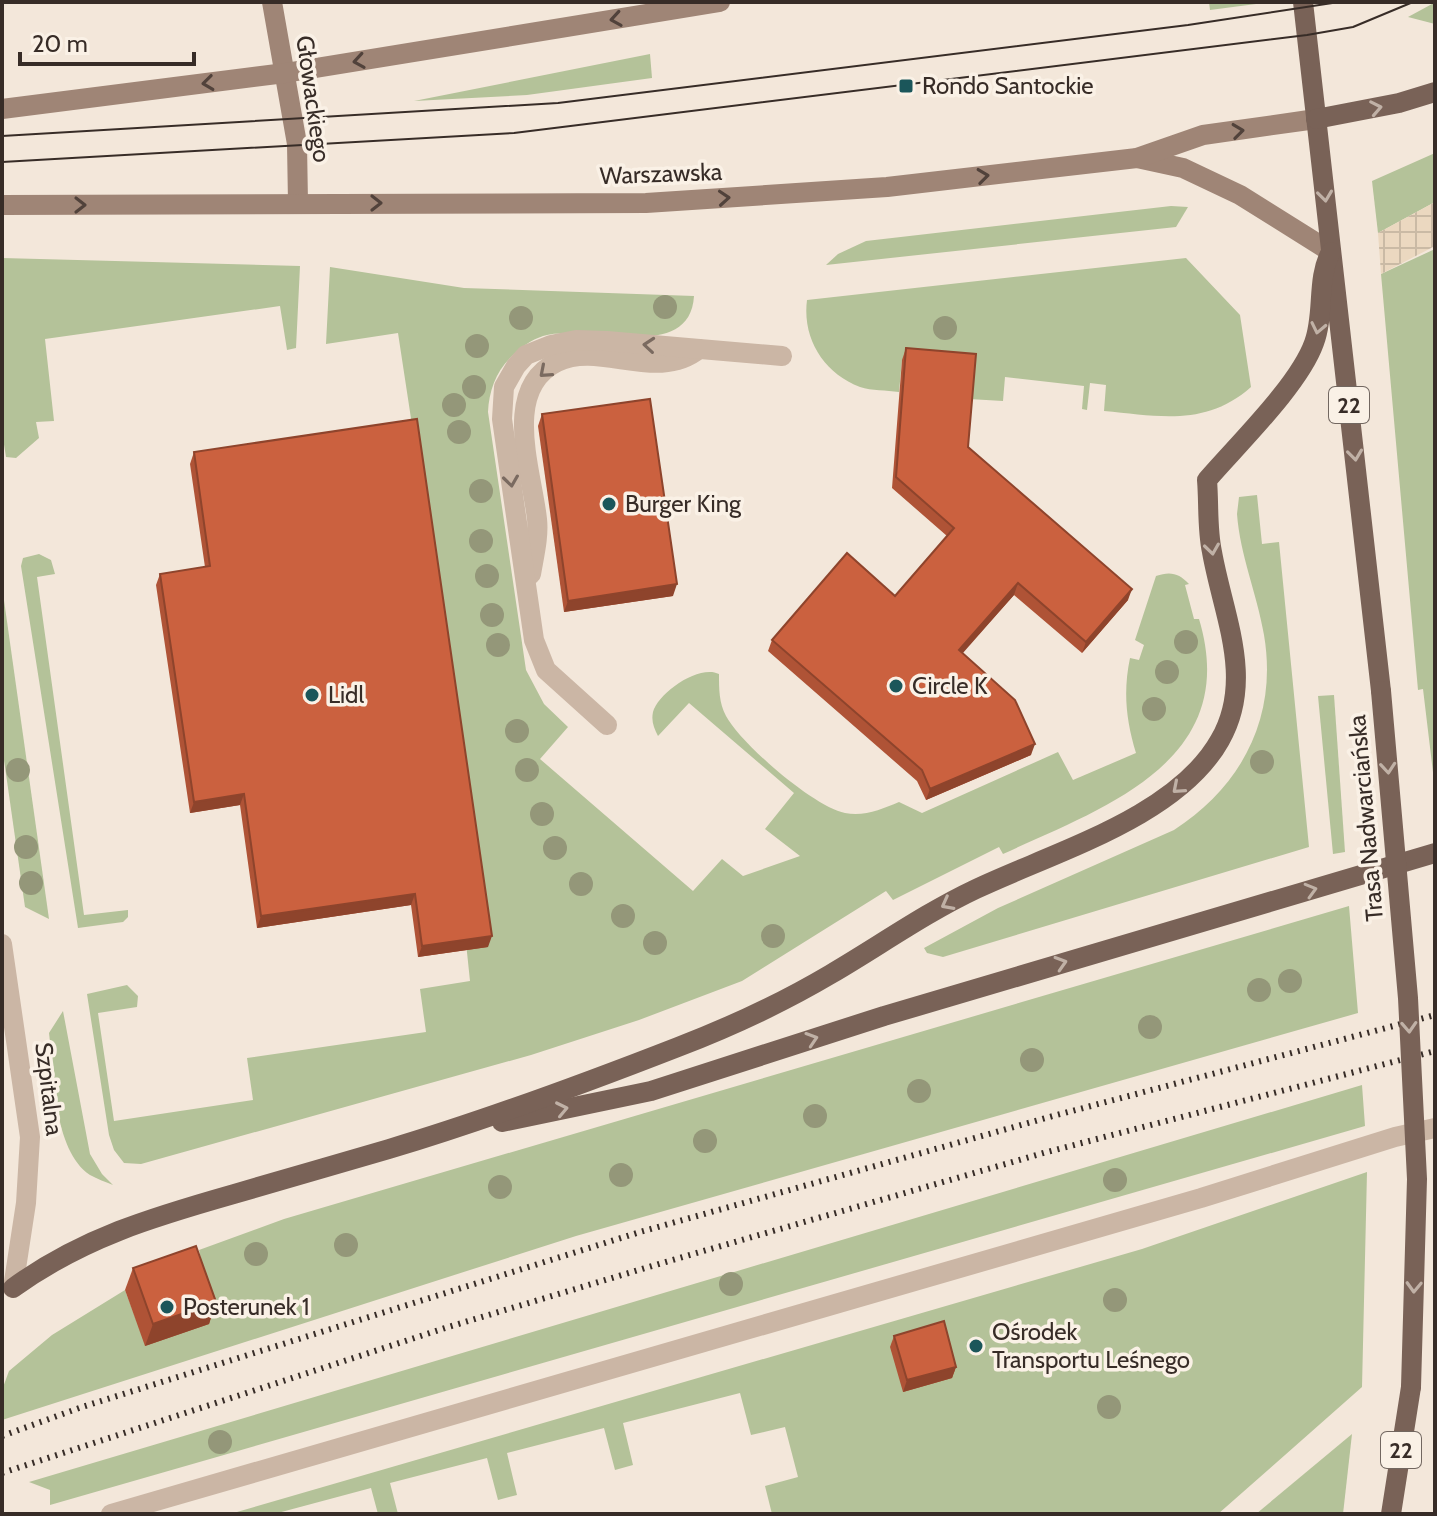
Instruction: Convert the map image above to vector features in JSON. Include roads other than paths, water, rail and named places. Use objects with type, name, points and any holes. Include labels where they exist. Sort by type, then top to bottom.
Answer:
[{"type":"main road","name":"Głowackiego","points":[[272,2],[297,144],[298,203]]},
{"type":"main road","points":[[2,109],[285,73],[720,2]]},
{"type":"main road","name":"22","points":[[1303,2],[1316,119]]},
{"type":"main road","points":[[1316,119],[1399,103],[1435,92]]},
{"type":"main road","name":"Warszawska","points":[[2,205],[646,203],[887,187],[1137,158],[1203,135],[1316,119]]},
{"type":"main road","name":"Trasa Nadwarciańska","points":[[1316,119],[1381,691],[1408,998],[1417,1179],[1411,1387],[1391,1514]]},
{"type":"main road","points":[[7,1292],[80,1246],[130,1226],[431,1136],[678,1047],[780,1001],[972,891],[1141,815],[1171,795],[1200,768],[1221,739],[1233,709],[1236,681],[1236,652],[1211,550],[1207,480],[1305,364],[1318,331],[1325,264],[1331,252],[1240,195],[1183,168],[1137,158]]},
{"type":"main road","points":[[431,1136],[651,1091],[884,1016],[1435,853]]},
{"type":"street","points":[[607,725],[546,670],[534,640],[502,419],[504,387],[526,355],[539,348],[576,340],[782,356]]},
{"type":"street","name":"Szpitalna","points":[[2,944],[30,1137],[26,1203],[7,1292]]},
{"type":"street","points":[[111,1514],[1171,1207],[1395,1137],[1435,1128]]},
{"type":"tram line","points":[[2,136],[558,103],[1188,25],[1339,2]]},
{"type":"tram line","points":[[2,162],[514,133],[1307,35],[1353,27],[1413,2]]},
{"type":"railway","points":[[2,1436],[82,1407],[640,1232],[1053,1116],[1435,1015]]},
{"type":"railway","points":[[2,1473],[445,1328],[662,1263],[1047,1152],[1435,1051]]},
{"type":"place","name":"Rondo Santockie","points":[[906,86]]},
{"type":"place","name":"Burger King","points":[[609,504]]},
{"type":"place","name":"Circle K","points":[[896,686]]},
{"type":"place","name":"Lidl","points":[[312,695]]},
{"type":"place","name":"Posterunek 1","points":[[167,1307]]},
{"type":"place","name":"Ośrodek Transportu Leśnego","points":[[976,1346]]}]
